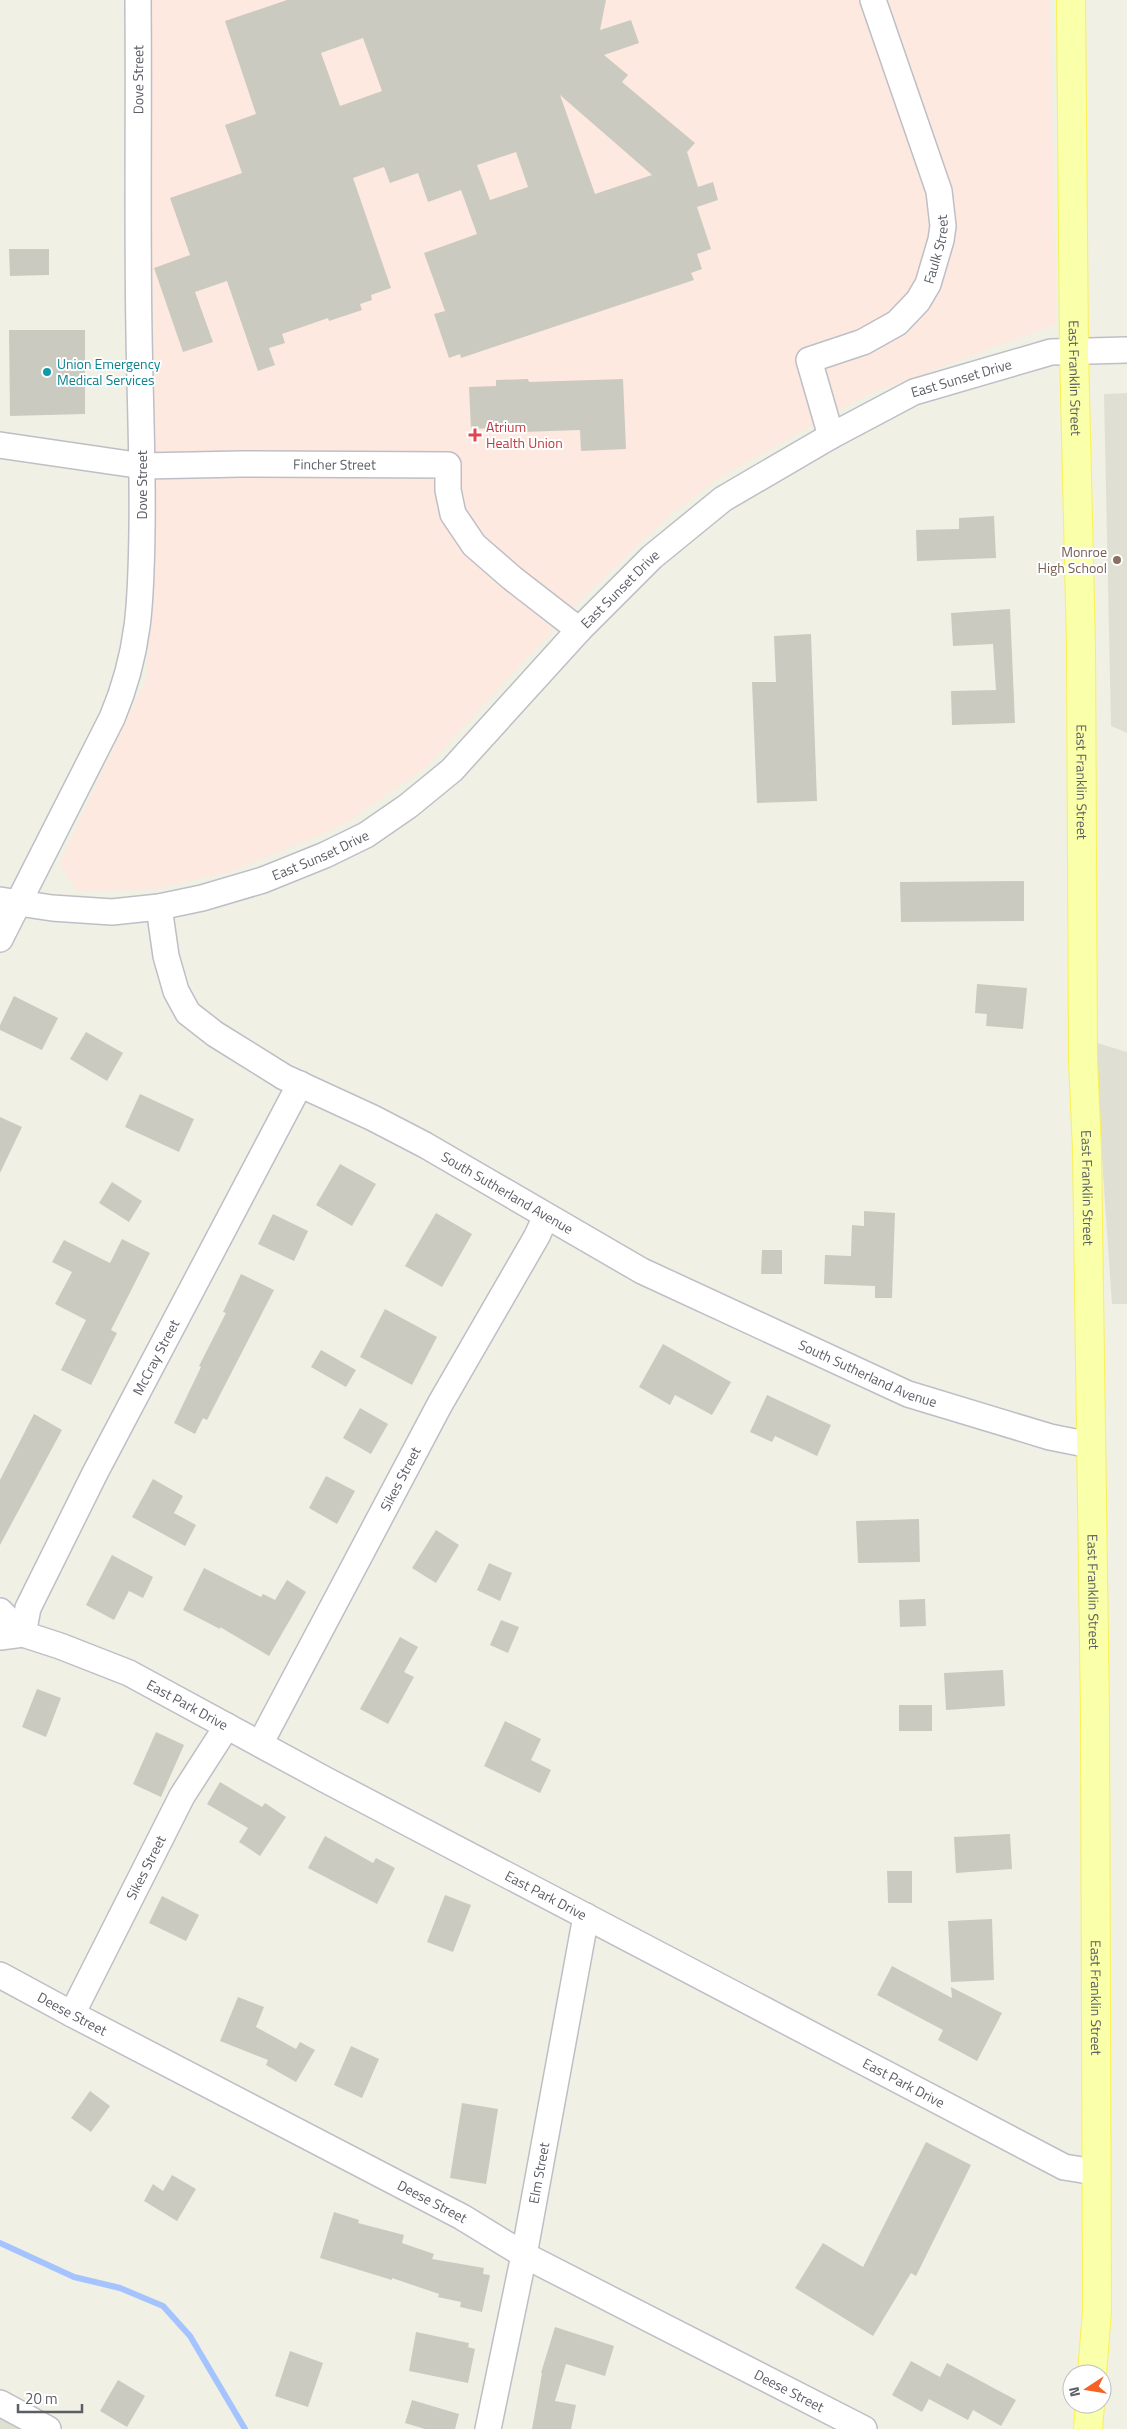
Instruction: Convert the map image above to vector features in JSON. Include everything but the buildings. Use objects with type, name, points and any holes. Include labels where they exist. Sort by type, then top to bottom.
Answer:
[{"type":"main road","name":"East Franklin Street","points":[[1071,0],[1074,351],[1081,646],[1082,965],[1087,1150],[1095,1714],[1095,2172],[1097,2311],[1093,2364]]},
{"type":"main road","points":[[1088,2429],[1089,2414]]},
{"type":"street","name":"Dove Street","points":[[0,939],[9,902],[112,718],[130,670],[136,641],[141,601],[143,466],[138,293],[138,0]]},
{"type":"street","name":"Faulk Street","points":[[831,436],[809,360],[863,342],[897,323],[918,301],[928,284],[938,255],[943,226],[942,208],[934,174],[873,0]]},
{"type":"street","name":"East Sunset Drive","points":[[159,907],[202,898],[263,880],[325,855],[366,835],[408,806],[452,770],[579,630],[652,557],[723,499],[831,436],[914,392],[1028,358],[1051,352],[1127,350]]},
{"type":"street","name":"Fincher Street","points":[[0,445],[143,466],[241,464],[448,465],[448,490],[453,514],[474,545],[579,630]]},
{"type":"street","points":[[9,902],[52,908],[112,912],[159,907]]},
{"type":"street","name":"South Sutherland Avenue","points":[[159,907],[166,956],[176,991],[188,1013],[215,1034],[300,1084],[374,1118],[425,1145],[642,1271],[908,1394],[1050,1437],[1090,1444]]},
{"type":"street","name":"McCray Street","points":[[11,1636],[28,1608],[95,1473],[300,1084]]},
{"type":"street","name":"Sikes Street","points":[[260,1744],[440,1404],[537,1236],[546,1216]]},
{"type":"street","name":"East Park Drive","points":[[0,1612],[11,1636],[60,1646],[129,1673],[260,1744],[1064,2167],[1095,2172]]},
{"type":"street","name":"Sikes Street","points":[[72,2014],[182,1796],[227,1726]]},
{"type":"street","name":"Elm Street","points":[[488,2429],[524,2255],[586,1916]]},
{"type":"street","name":"Deese Street","points":[[0,1975],[462,2217],[524,2255],[864,2429]]},
{"type":"street","points":[[0,2403],[48,2429]]},
{"type":"shaded area","name":"Atrium Health Union","points":[[148,0],[1050,0],[1056,324],[869,394],[723,475],[667,517],[584,596],[425,768],[339,827],[228,872],[150,890],[77,891],[59,864],[146,679],[156,535]]},
{"type":"shaded area","name":"Monroe High School","points":[[1127,393],[1127,733],[1111,726],[1104,394]]},
{"type":"shaded area","points":[[1094,1042],[1127,1052],[1127,1304],[1112,1304]]},
{"type":"shaded area","points":[[0,2418],[21,2429],[0,2429]]},
{"type":"waterway","points":[[0,2243],[74,2277],[120,2288],[163,2306],[190,2336],[245,2429]]},
{"type":"place","name":"Union Emergency Medical Services","points":[[47,372]]},
{"type":"place","name":"Atrium Health Union","points":[[475,435]]},
{"type":"place","name":"Monroe High School","points":[[1117,560]]}]
